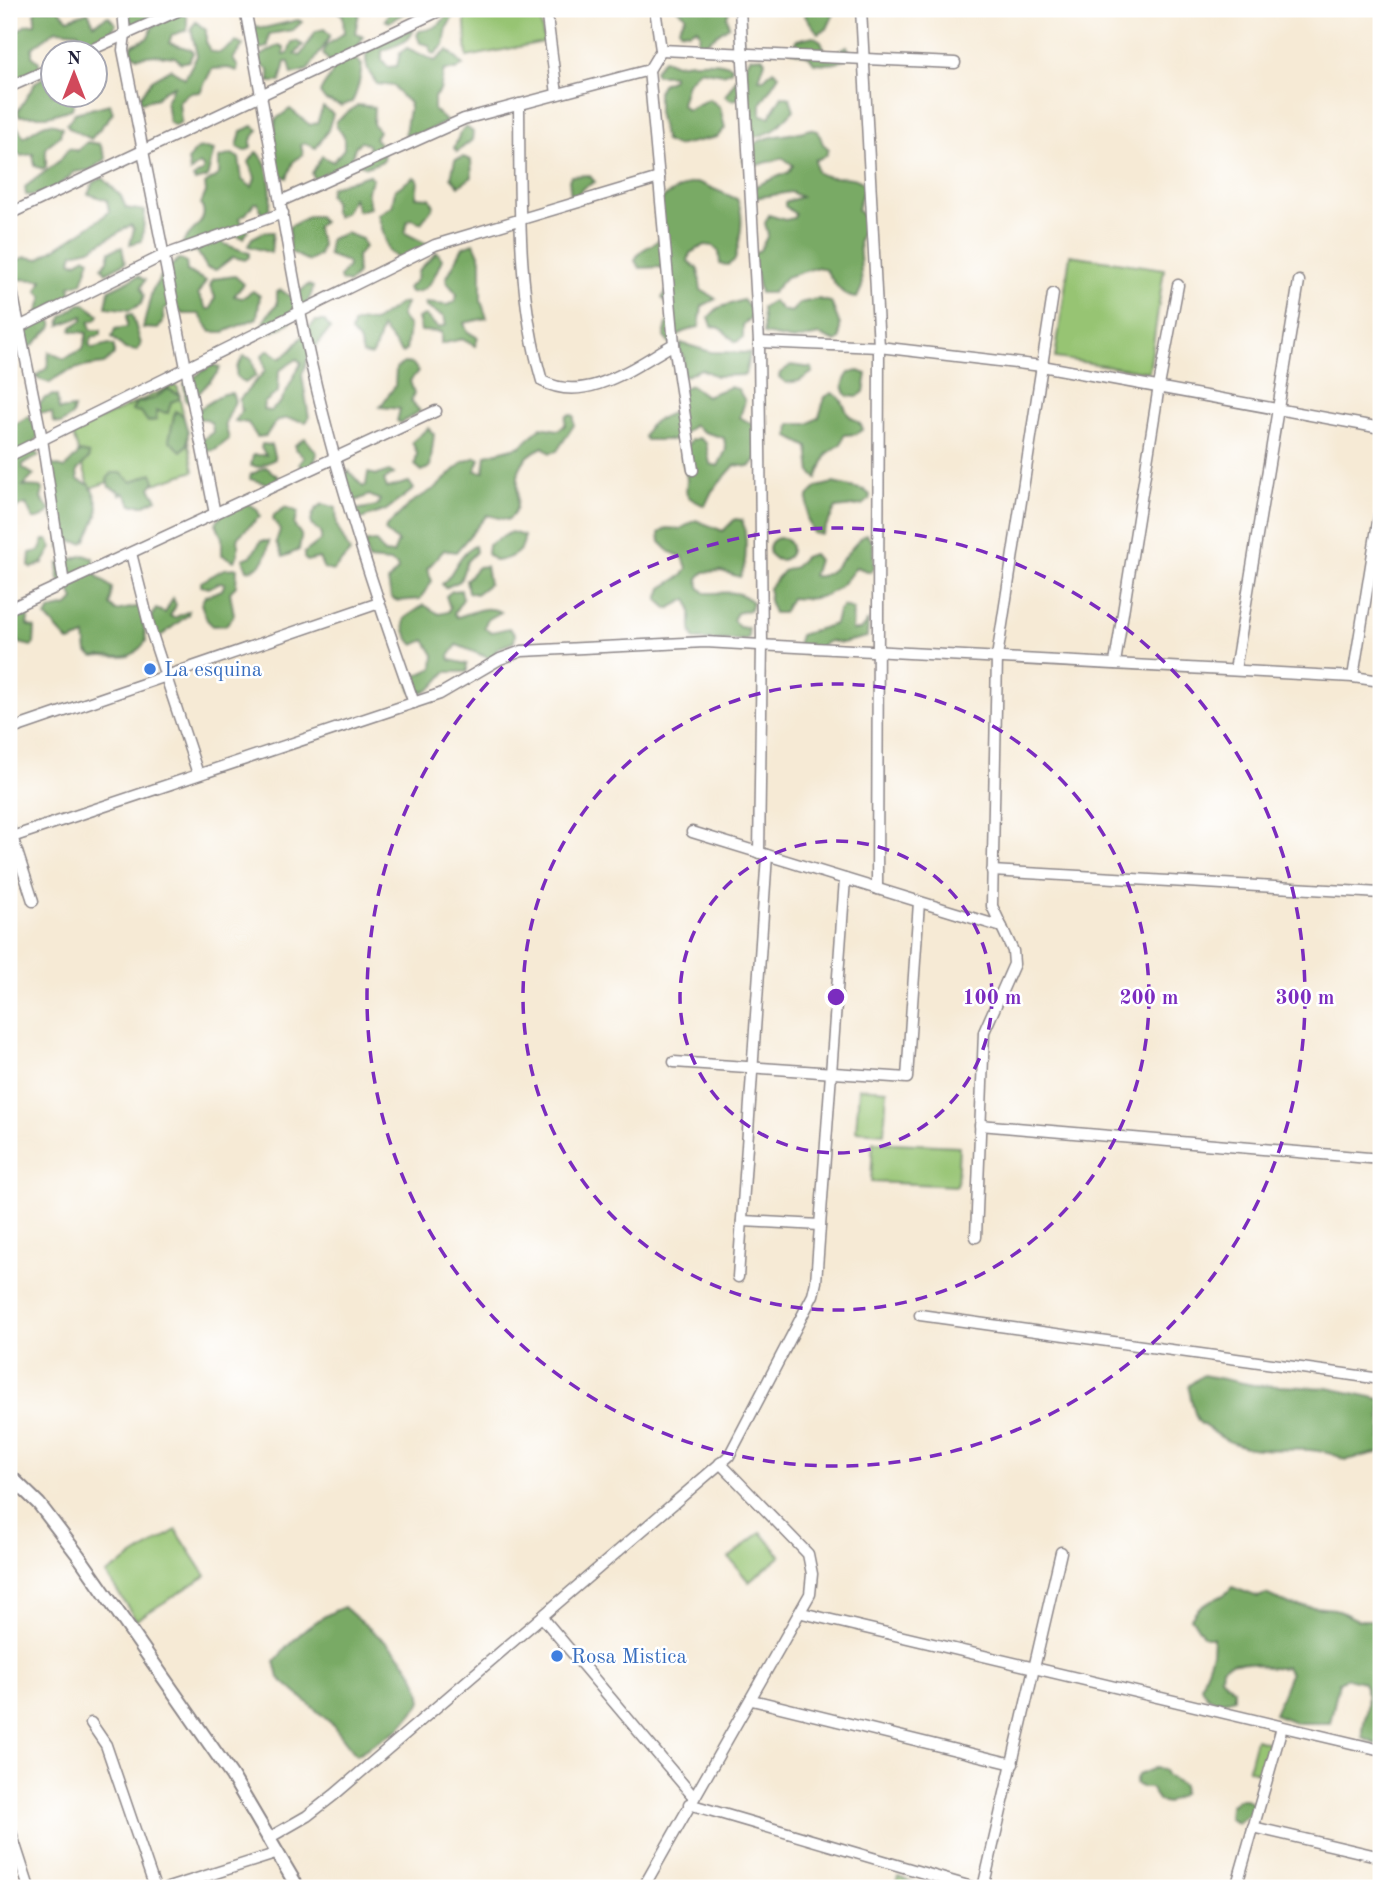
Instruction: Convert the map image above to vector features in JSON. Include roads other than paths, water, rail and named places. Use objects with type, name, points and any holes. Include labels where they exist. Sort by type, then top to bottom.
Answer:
[{"type":"street","points":[[123,9],[125,34],[122,50],[215,514]]},
{"type":"street","points":[[108,42],[182,9]]},
{"type":"street","points":[[245,9],[300,312],[335,458],[379,603],[414,703]]},
{"type":"street","points":[[9,214],[443,9]]},
{"type":"street","points":[[546,9],[557,94]]},
{"type":"street","points":[[655,9],[660,50],[649,70],[674,344],[693,470]]},
{"type":"street","points":[[738,1276],[763,854],[759,342],[740,9]]},
{"type":"street","points":[[861,9],[878,347],[877,889]]},
{"type":"street","points":[[660,50],[955,63]]},
{"type":"street","points":[[281,201],[464,119],[649,70]]},
{"type":"street","points":[[9,87],[38,74]]},
{"type":"street","points":[[519,104],[520,220],[529,329],[542,381],[564,388],[602,384],[674,344]]},
{"type":"street","points":[[9,456],[435,245],[659,178]]},
{"type":"street","points":[[19,327],[162,256],[283,213]]},
{"type":"street","points":[[9,276],[42,439],[64,584]]},
{"type":"street","points":[[1235,670],[1299,281]]},
{"type":"street","points":[[1115,663],[1159,386],[1178,285]]},
{"type":"street","points":[[976,1237],[984,1032],[1014,964],[1013,951],[993,912],[997,657],[1053,294]]},
{"type":"street","points":[[759,342],[878,347],[1042,366],[1381,428]]},
{"type":"street","points":[[9,609],[436,411]]},
{"type":"street","points":[[1353,677],[1381,503]]},
{"type":"street","points":[[131,553],[165,677],[198,774]]},
{"type":"street","points":[[9,730],[379,603]]},
{"type":"street","points":[[33,901],[10,832],[414,703],[460,685],[510,654],[540,648],[649,647],[705,642],[762,644],[1353,677],[1381,681]]},
{"type":"street","points":[[692,832],[1002,927]]},
{"type":"street","points":[[992,871],[1381,893]]},
{"type":"street","points":[[267,1839],[307,1816],[334,1795],[729,1456],[813,1294],[845,879]]},
{"type":"street","points":[[674,1062],[906,1078],[919,902]]},
{"type":"street","points":[[980,1125],[1381,1159]]},
{"type":"street","points":[[742,1221],[820,1225]]},
{"type":"street","points":[[920,1315],[1381,1379]]},
{"type":"street","points":[[643,1888],[691,1800],[802,1613],[812,1583],[808,1554],[720,1464]]},
{"type":"street","points":[[9,1475],[39,1504],[78,1555],[232,1776],[275,1854],[298,1888]]},
{"type":"street","points":[[983,1888],[1061,1552]]},
{"type":"street","points":[[802,1613],[1381,1750]]},
{"type":"street","points":[[542,1616],[691,1800],[975,1888]]},
{"type":"street","points":[[752,1700],[1013,1764]]},
{"type":"street","points":[[91,1723],[106,1745],[155,1888]]},
{"type":"street","points":[[1236,1888],[1282,1727]]},
{"type":"street","points":[[9,1826],[30,1888]]},
{"type":"street","points":[[1253,1827],[1381,1857]]},
{"type":"street","points":[[168,1888],[275,1854]]},
{"type":"place","name":"La esquina","points":[[150,669]]},
{"type":"place","name":"Rosa Mistica","points":[[557,1656]]}]
